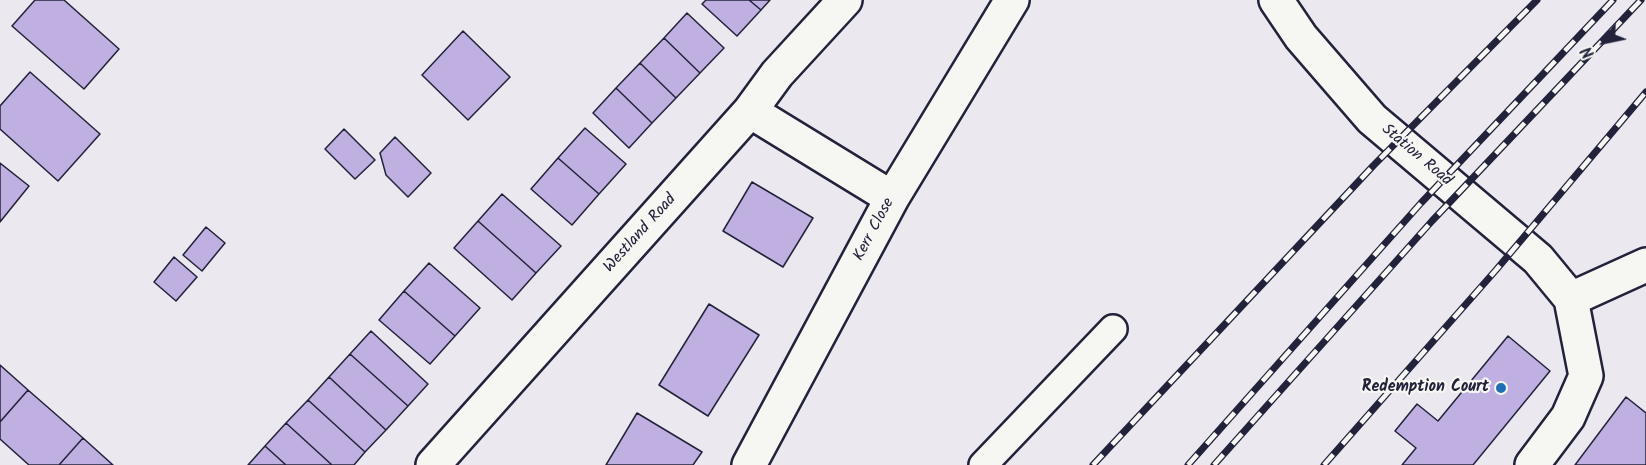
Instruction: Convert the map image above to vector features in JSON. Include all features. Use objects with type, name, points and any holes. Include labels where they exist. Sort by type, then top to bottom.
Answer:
[{"type":"street","name":"Westland Road","points":[[433,465],[750,111],[777,74],[845,0]]},
{"type":"street","name":"Kerr Close","points":[[749,465],[892,198],[1012,0]]},
{"type":"street","name":"Station Road","points":[[1276,0],[1301,37],[1372,119],[1538,259],[1571,299]]},
{"type":"street","points":[[750,111],[892,198]]},
{"type":"street","points":[[1532,465],[1568,417],[1586,376],[1571,299],[1646,265]]},
{"type":"lane","points":[[983,465],[1113,328]]},
{"type":"building","points":[[35,0],[64,0],[119,49],[84,89],[12,26]]},
{"type":"building","points":[[706,0],[749,0],[761,10],[737,36],[702,4]]},
{"type":"building","points":[[749,0],[770,0],[761,10]]},
{"type":"building","points":[[687,13],[724,48],[700,73],[664,38]]},
{"type":"building","points":[[463,31],[510,77],[468,120],[422,75]]},
{"type":"building","points":[[664,38],[700,73],[676,98],[640,63]]},
{"type":"building","points":[[640,63],[676,98],[652,123],[616,88]]},
{"type":"building","points":[[30,72],[100,134],[58,181],[0,129],[0,106]]},
{"type":"building","points":[[616,88],[652,123],[629,148],[593,113]]},
{"type":"building","points":[[585,128],[626,164],[599,194],[558,158]]},
{"type":"building","points":[[344,129],[375,160],[355,179],[325,149]]},
{"type":"building","points":[[395,137],[431,173],[408,197],[386,175],[380,153]]},
{"type":"building","points":[[558,158],[599,194],[572,225],[531,189]]},
{"type":"building","points":[[0,163],[29,186],[0,222]]},
{"type":"building","points":[[752,182],[813,218],[783,267],[723,231]]},
{"type":"building","points":[[502,194],[561,246],[536,273],[478,221]]},
{"type":"building","points":[[478,221],[536,273],[512,300],[454,248]]},
{"type":"building","points":[[206,227],[225,243],[202,271],[183,255]]},
{"type":"building","points":[[174,257],[197,277],[176,301],[154,282]]},
{"type":"building","points":[[429,263],[480,308],[455,336],[404,291]]},
{"type":"building","points":[[404,291],[455,336],[430,364],[379,320]]},
{"type":"building","points":[[709,304],[759,335],[708,416],[659,385]]},
{"type":"building","points":[[371,331],[428,384],[408,406],[350,354]]},
{"type":"building","name":"Redemption Court","points":[[1508,336],[1550,371],[1473,465],[1402,465],[1416,448],[1395,431],[1417,404],[1438,421]]},
{"type":"building","points":[[350,354],[408,406],[386,430],[329,377]]},
{"type":"building","points":[[0,365],[28,390],[0,422]]},
{"type":"building","points":[[329,377],[386,430],[365,452],[308,400]]},
{"type":"building","points":[[28,390],[83,438],[59,465],[29,465],[0,439],[0,422]]},
{"type":"building","points":[[1626,397],[1646,413],[1646,465],[1575,465]]},
{"type":"building","points":[[308,400],[365,452],[354,465],[332,465],[286,423]]},
{"type":"building","points":[[637,413],[702,452],[693,465],[606,465]]},
{"type":"building","points":[[286,423],[332,465],[286,465],[265,446]]},
{"type":"building","points":[[83,438],[113,465],[59,465]]},
{"type":"building","points":[[265,446],[286,465],[248,465]]},
{"type":"railway","points":[[1093,465],[1373,166],[1537,0]]},
{"type":"railway","points":[[1188,465],[1421,203],[1613,0]]},
{"type":"railway","points":[[1214,465],[1432,221],[1641,0]]},
{"type":"railway","points":[[1324,465],[1496,270],[1646,92]]},
{"type":"place","name":"Redemption Court","points":[[1501,388]]}]
